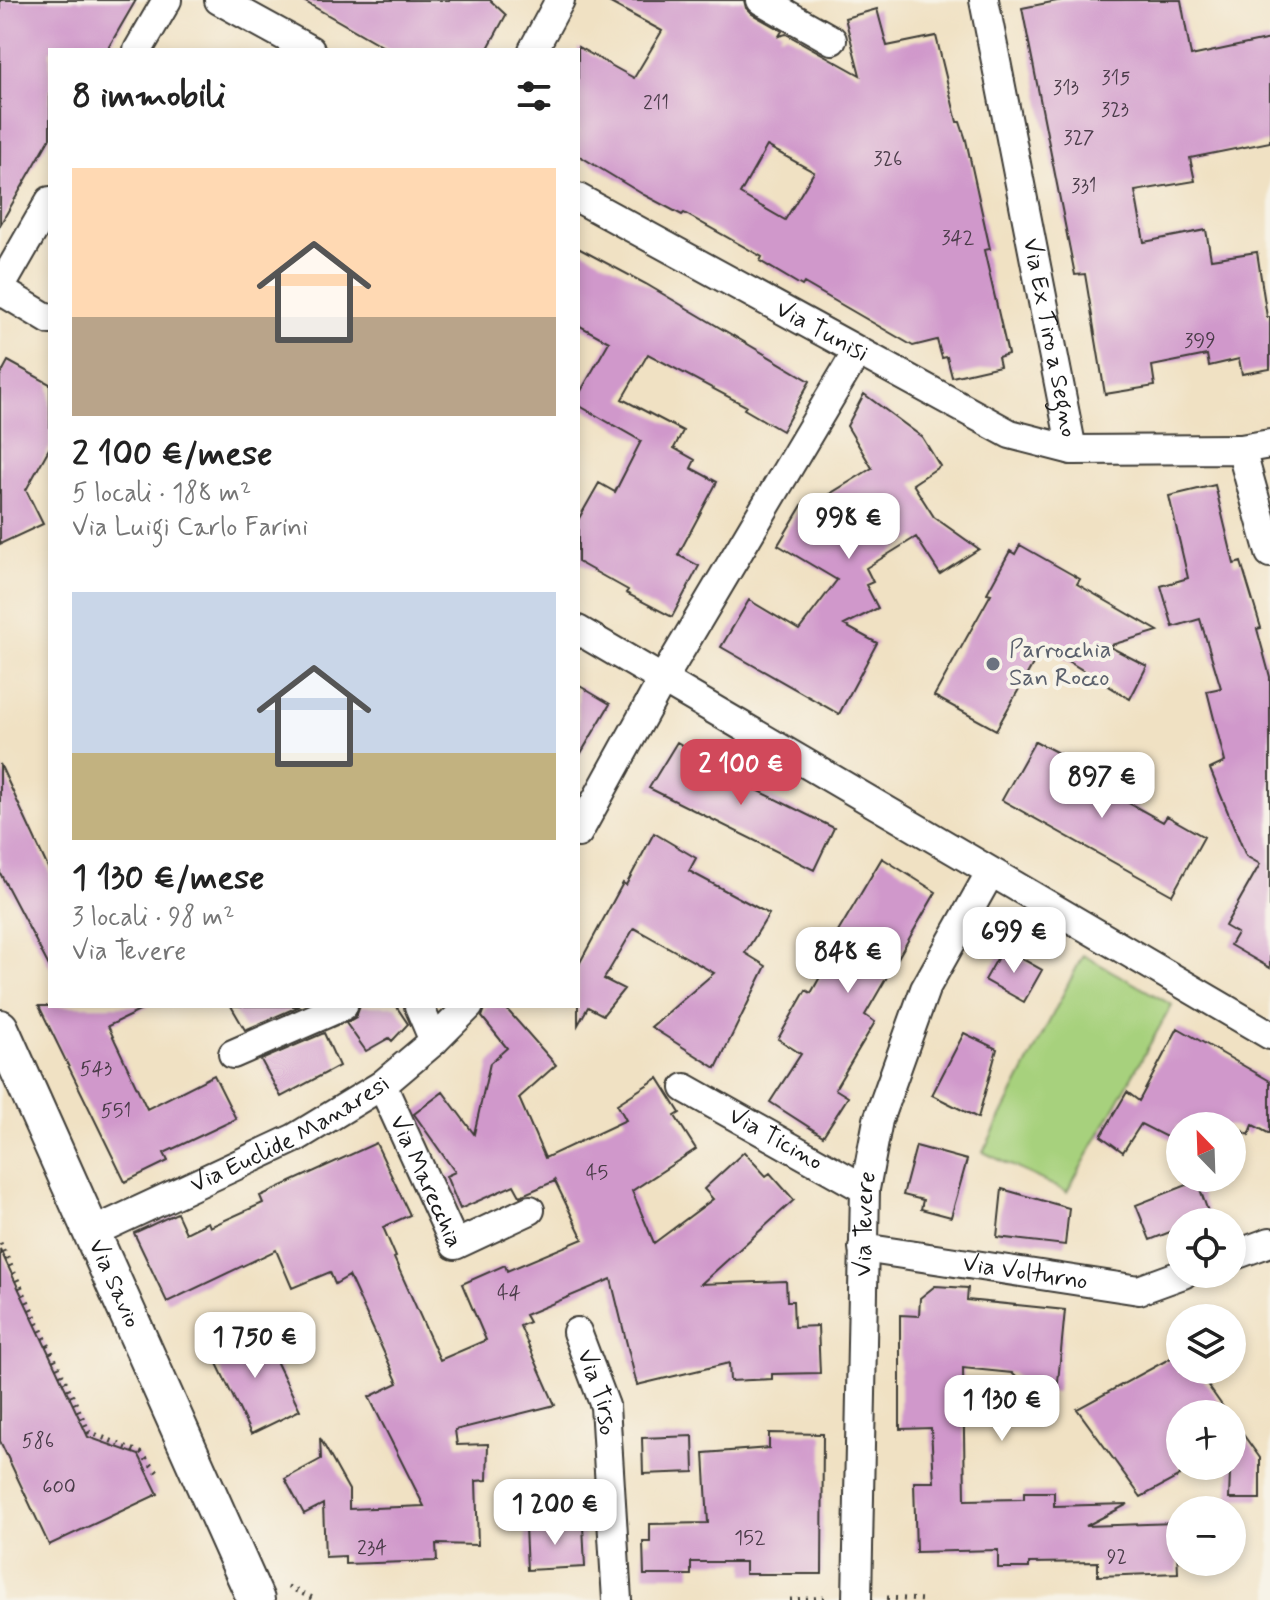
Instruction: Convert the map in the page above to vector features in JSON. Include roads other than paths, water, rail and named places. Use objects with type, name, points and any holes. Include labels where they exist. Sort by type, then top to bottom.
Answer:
[{"type":"street","points":[[139,48],[167,0]]},
{"type":"street","points":[[219,0],[306,48]]},
{"type":"street","points":[[534,48],[560,0]]},
{"type":"street","points":[[761,0],[832,40]]},
{"type":"street","name":"Via Ex Tiro a Segno","points":[[984,0],[1072,450],[1241,449],[1270,444]]},
{"type":"street","name":"Via Tunisi","points":[[580,199],[1010,434],[1072,450]]},
{"type":"street","points":[[48,205],[0,289],[48,319]]},
{"type":"street","points":[[580,829],[663,679],[857,352]]},
{"type":"street","points":[[1241,449],[1270,553]]},
{"type":"street","points":[[580,631],[1270,1035]]},
{"type":"street","name":"Via Tevere","points":[[857,1600],[865,1189],[878,1120],[925,989],[990,873]]},
{"type":"street","points":[[233,1054],[338,1008]]},
{"type":"street","points":[[420,1008],[434,1041]]},
{"type":"street","name":"Via Euclide Manaresi","points":[[91,1233],[295,1138],[382,1085],[467,1008]]},
{"type":"street","name":"Via Savio","points":[[0,1028],[257,1594]]},
{"type":"street","name":"Via Marecchia","points":[[382,1085],[455,1245],[530,1210]]},
{"type":"street","name":"Via Ticino","points":[[685,1088],[865,1189]]},
{"type":"street","points":[[1246,1251],[1270,1242]]},
{"type":"street","name":"Via Volturno","points":[[863,1248],[1139,1290],[1166,1280]]},
{"type":"street","name":"Via Tirso","points":[[577,1332],[605,1406],[617,1600]]},
{"type":"place","name":"Parrocchia San Rocco","points":[[993,664]]}]
